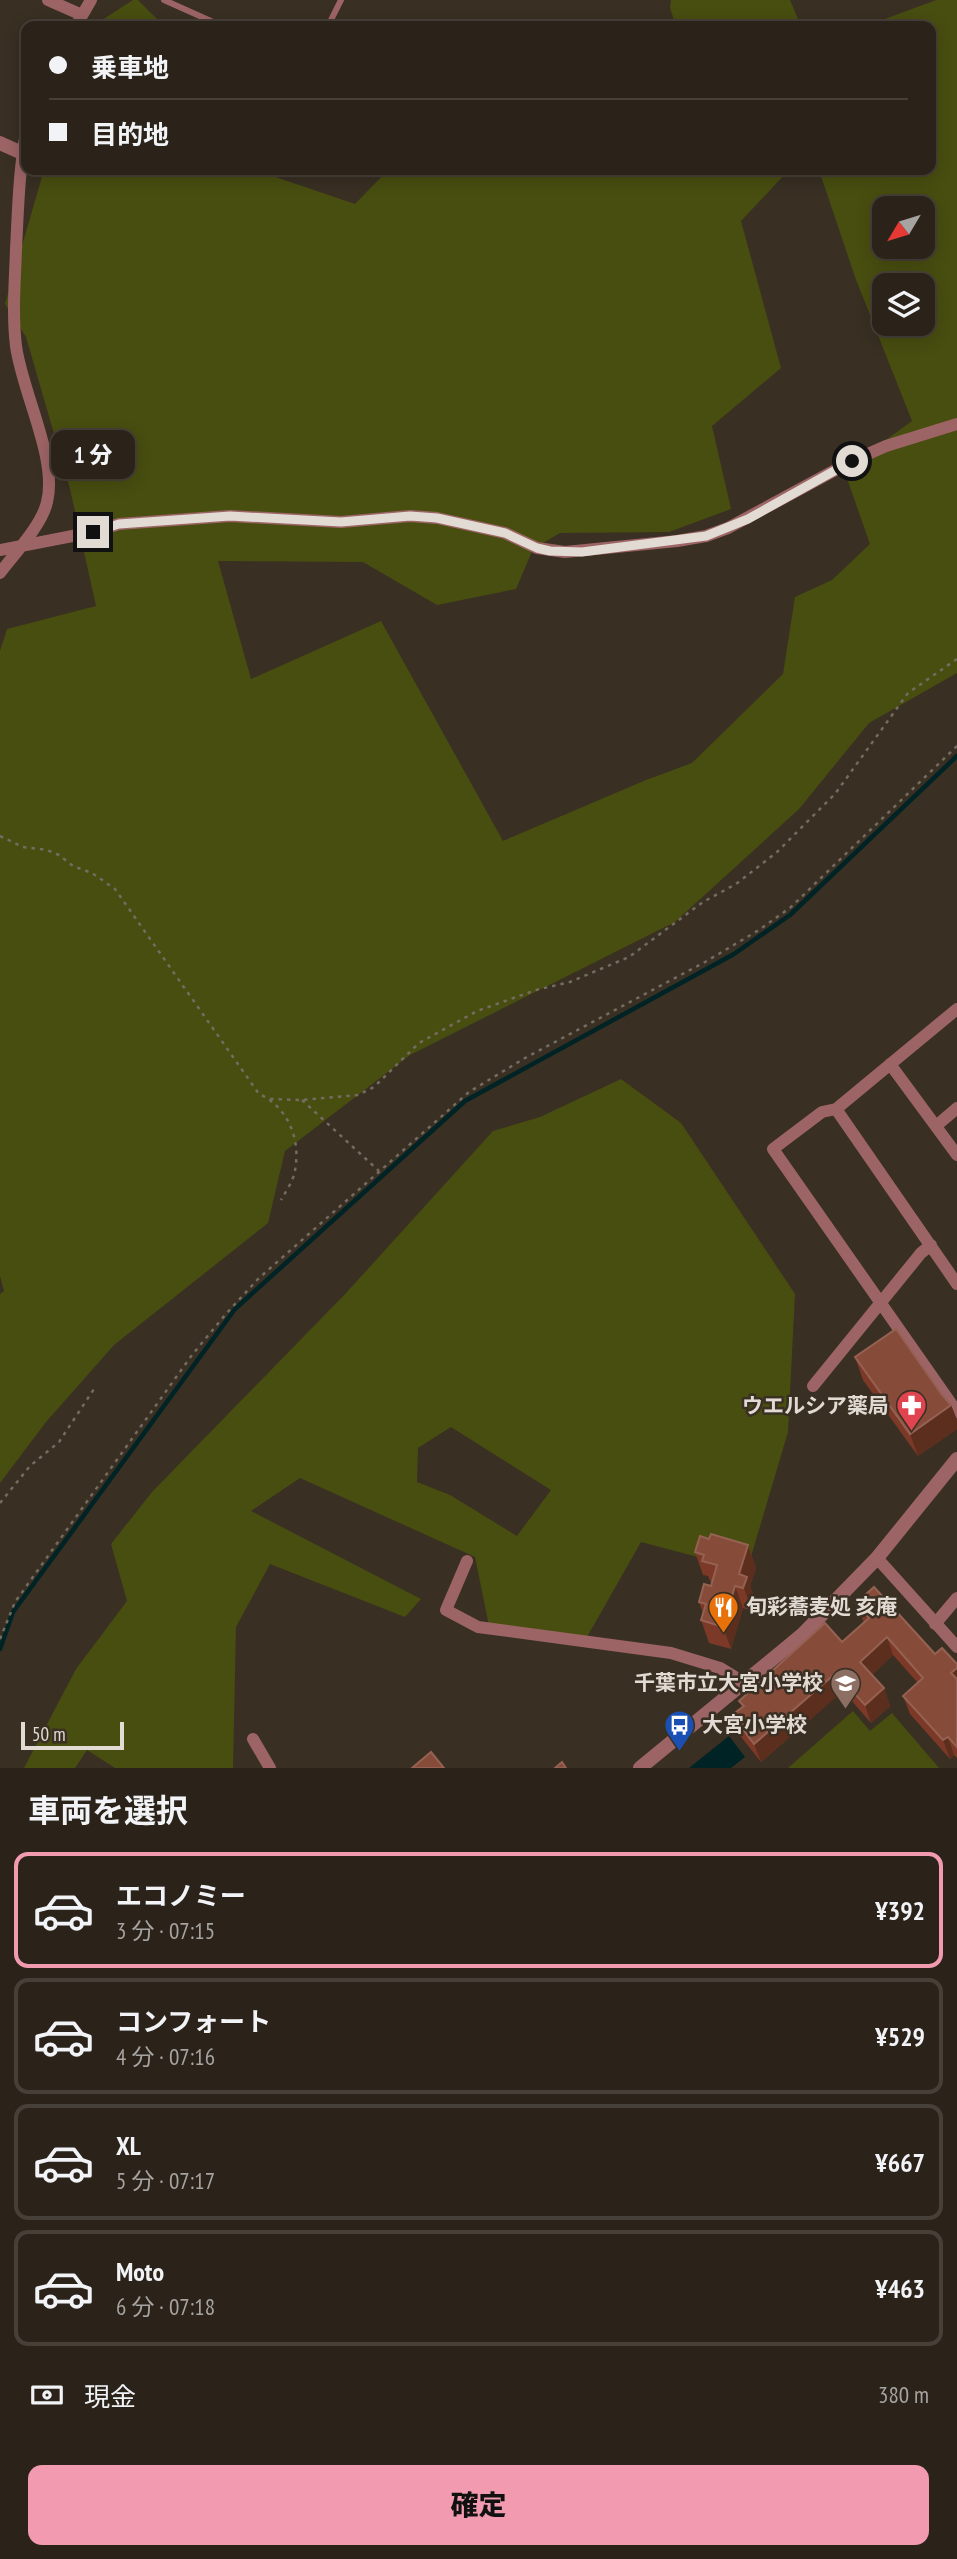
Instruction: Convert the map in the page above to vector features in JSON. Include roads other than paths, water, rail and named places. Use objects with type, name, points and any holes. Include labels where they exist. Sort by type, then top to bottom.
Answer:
[{"type":"street","points":[[48,0],[79,21],[90,0]]},
{"type":"street","points":[[0,143],[21,153]]},
{"type":"street","points":[[0,573],[41,518],[47,503],[50,482],[47,462],[20,370],[13,317],[21,171]]},
{"type":"street","points":[[0,550],[93,532],[119,524],[230,516],[341,522],[410,516],[437,518],[505,533],[537,548],[565,552],[677,541],[728,528],[852,461],[886,446],[957,424]]},
{"type":"street","points":[[957,1009],[836,1109],[822,1112],[773,1149],[957,1412]]},
{"type":"street","points":[[890,1064],[957,1155]]},
{"type":"street","points":[[936,1126],[957,1108]]},
{"type":"street","points":[[836,1109],[957,1284]]},
{"type":"street","points":[[813,1386],[921,1253],[931,1245]]},
{"type":"street","points":[[649,1765],[743,1682],[803,1634],[877,1558],[957,1460]]},
{"type":"street","points":[[877,1558],[957,1647]]},
{"type":"street","points":[[467,1561],[446,1610],[478,1627],[671,1653],[720,1668],[743,1682]]},
{"type":"street","points":[[935,1624],[957,1598]]},
{"type":"street","points":[[253,1739],[270,1768]]},
{"type":"lane","points":[[164,0],[211,21]]},
{"type":"lane","points":[[330,21],[341,0]]},
{"type":"water","points":[[729,1736],[745,1757],[731,1768],[689,1768]]},
{"type":"waterway","points":[[0,1649],[13,1612],[235,1309],[465,1101],[734,954],[790,915],[957,756]]},
{"type":"place","name":"ウエルシア薬局","points":[[912,1433]]},
{"type":"place","name":"旬彩蕎麦処 亥庵","points":[[723,1634]]},
{"type":"place","name":"千葉市立大宮小学校","points":[[846,1710]]},
{"type":"place","name":"大宮小学校","points":[[679,1752]]}]
